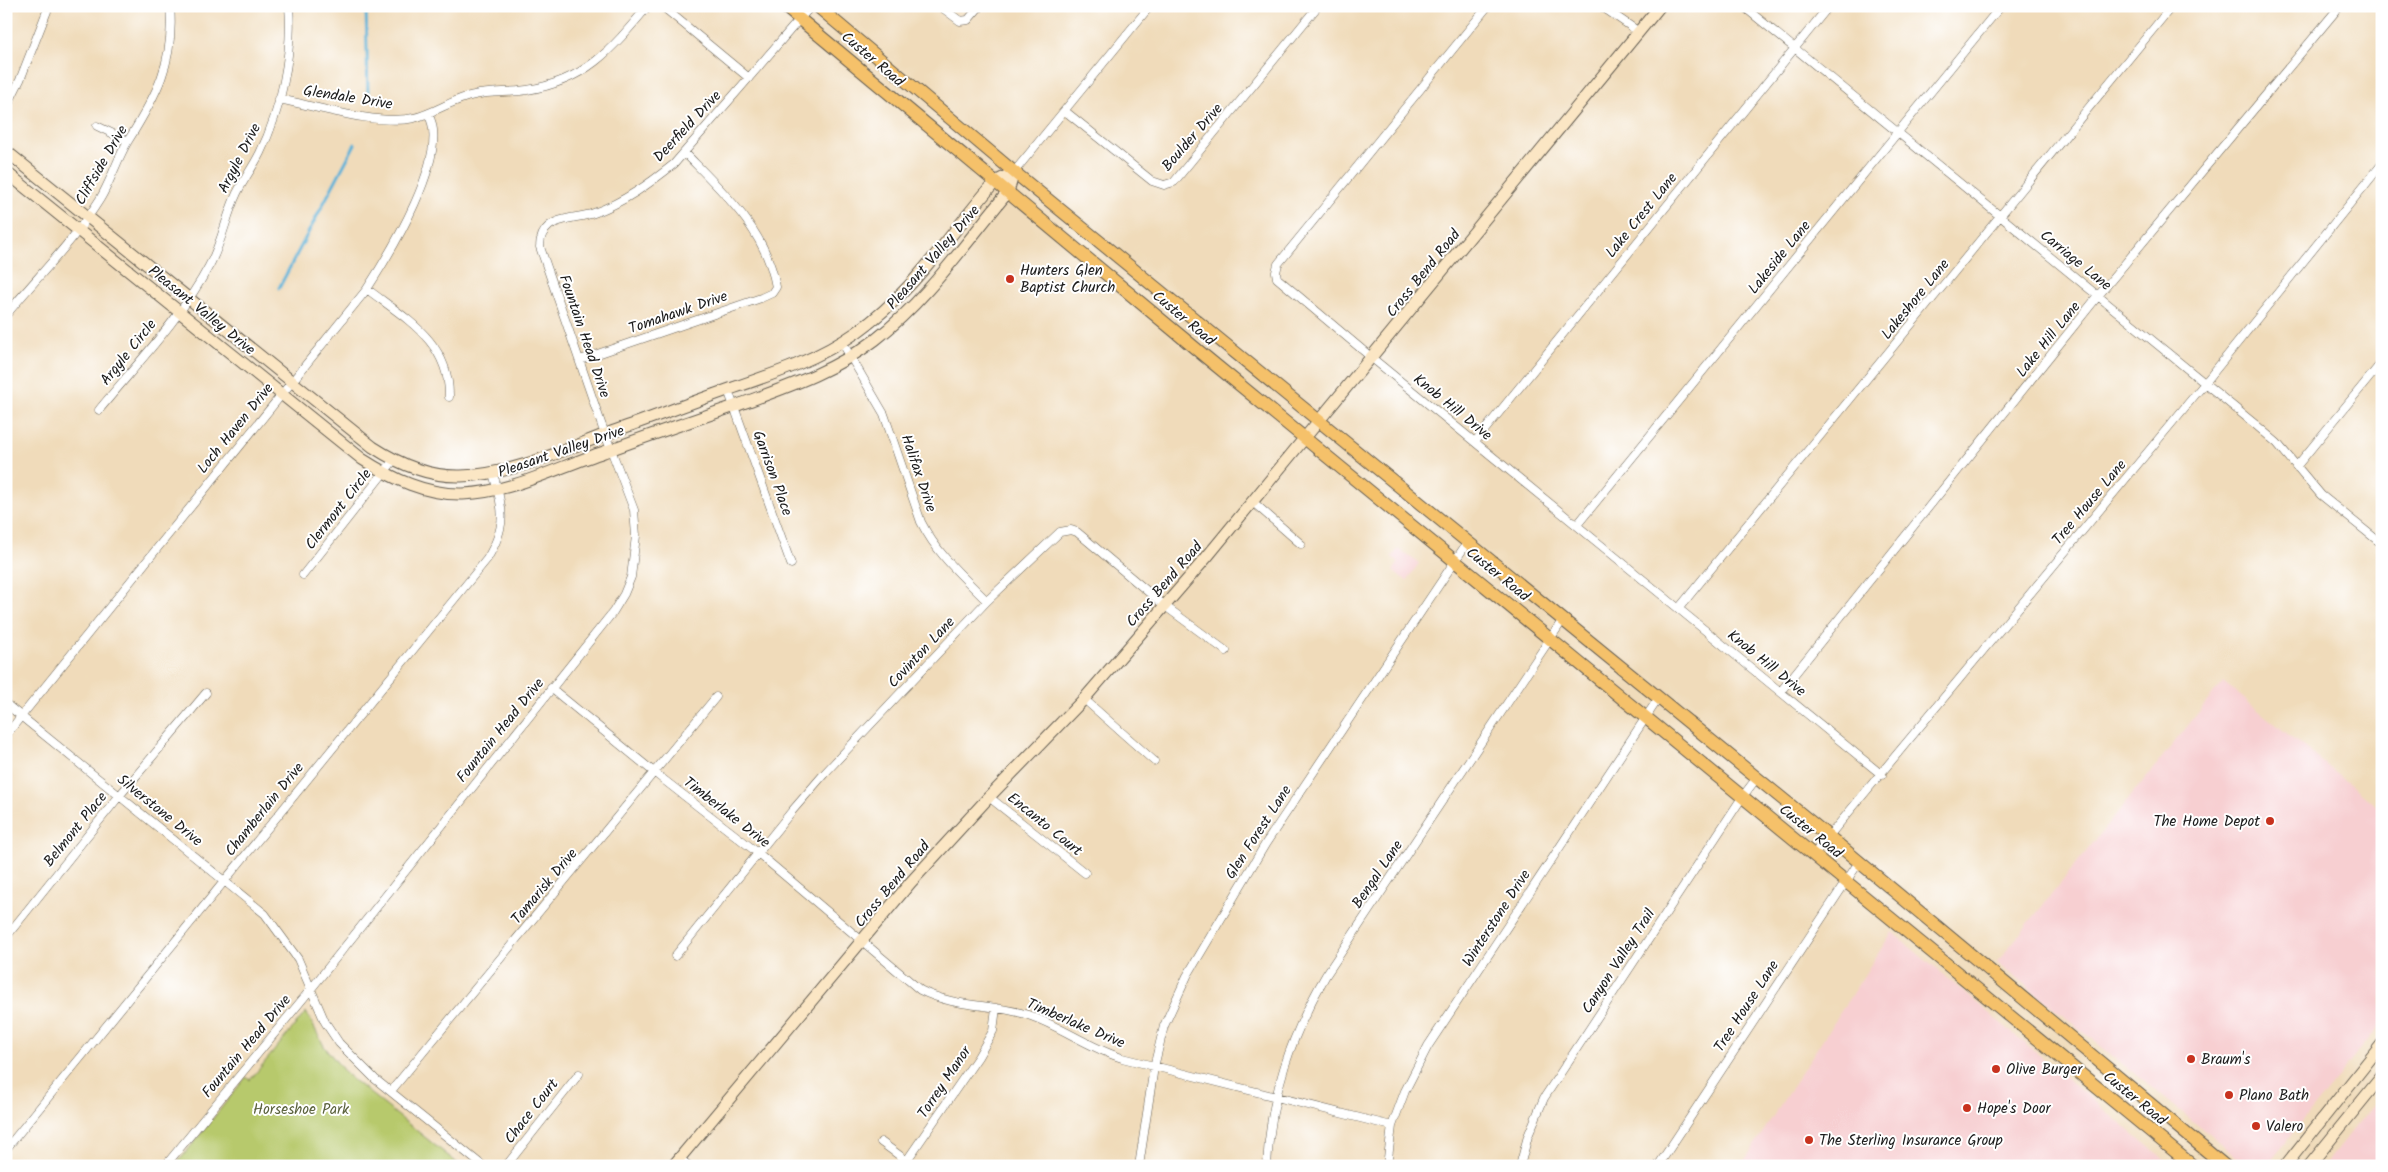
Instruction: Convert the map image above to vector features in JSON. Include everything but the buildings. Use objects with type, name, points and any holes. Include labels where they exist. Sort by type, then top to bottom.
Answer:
[{"type":"main road","name":"Custer Road","points":[[784,6],[995,182],[2192,1166]]},
{"type":"main road","name":"Custer Road","points":[[817,6],[1014,172],[1318,422],[1828,836],[2225,1166]]},
{"type":"street","points":[[6,108],[20,80],[49,6]]},
{"type":"street","name":"Cliffside Drive","points":[[6,315],[101,198],[128,141],[144,118],[163,74],[171,34],[170,6]]},
{"type":"street","name":"Argyle Drive","points":[[179,311],[210,265],[222,237],[229,209],[266,139],[279,99],[288,53],[289,6]]},
{"type":"street","name":"Glendale Drive","points":[[279,99],[388,120],[428,114],[471,95],[549,86],[572,77],[609,52],[648,6]]},
{"type":"street","points":[[662,6],[749,78]]},
{"type":"street","name":"Deerfield Drive","points":[[540,247],[541,236],[552,224],[594,213],[623,201],[650,184],[685,153],[811,6]]},
{"type":"street","points":[[940,6],[960,21],[968,20],[980,6]]},
{"type":"street","name":"Pleasant Valley Drive","points":[[6,172],[78,228],[362,459],[384,473],[411,485],[440,492],[462,494],[497,489],[795,384],[851,356],[874,340],[924,293],[1008,192],[1014,172],[1150,6]]},
{"type":"street","name":"Boulder Drive","points":[[1064,111],[1152,181],[1164,185],[1174,182],[1318,6]]},
{"type":"street","name":"Knob Hill Drive","points":[[1488,6],[1278,264],[1276,272],[1280,282],[1882,774]]},
{"type":"street","points":[[1601,6],[1639,32]]},
{"type":"street","name":"Cross Bend Road","points":[[676,1162],[911,882],[988,796],[1084,699],[1254,503],[1318,422],[1660,6]]},
{"type":"street","name":"Carriage Lane","points":[[1743,6],[2205,383],[2277,444],[2321,495],[2382,544]]},
{"type":"street","name":"Lake Crest Lane","points":[[1475,442],[1829,6]]},
{"type":"street","name":"Lakeside Lane","points":[[1577,525],[2001,6]]},
{"type":"street","name":"Lakeshore Lane","points":[[1679,608],[2172,6]]},
{"type":"street","name":"Lake Hill Lane","points":[[1780,691],[2098,296],[2340,6]]},
{"type":"street","name":"Loch Haven Drive","points":[[6,734],[291,380],[332,334],[367,289],[388,257],[409,217],[423,182],[431,153],[432,130],[428,114]]},
{"type":"street","points":[[98,126],[128,141]]},
{"type":"street","name":"Pleasant Valley Drive","points":[[6,151],[88,215],[373,447],[393,461],[431,473],[459,476],[493,473],[605,434],[801,363],[842,342],[881,313],[911,282],[995,182],[1014,172]]},
{"type":"street","name":"Tomahawk Drive","points":[[580,360],[772,294],[776,287],[756,231],[742,212],[685,153]]},
{"type":"street","name":"Tree House Lane","points":[[1814,854],[2205,383],[2382,164]]},
{"type":"street","name":"Fountain Head Drive","points":[[165,1166],[311,989],[613,612],[624,594],[631,577],[635,557],[634,510],[610,449],[540,247]]},
{"type":"street","points":[[911,282],[924,293]]},
{"type":"street","points":[[367,289],[417,328],[435,345],[445,364],[449,396]]},
{"type":"street","name":"Argyle Circle","points":[[99,410],[179,311]]},
{"type":"street","name":"Halifax Drive","points":[[842,342],[884,414],[921,522],[929,538],[943,557],[987,601]]},
{"type":"street","points":[[2296,467],[2382,362]]},
{"type":"street","name":"Garrison Place","points":[[728,390],[792,564]]},
{"type":"street","name":"Clermont Circle","points":[[303,575],[393,461]]},
{"type":"street","name":"Chamberlain Drive","points":[[6,1148],[487,559],[495,545],[503,519],[493,473]]},
{"type":"street","points":[[1254,503],[1301,544]]},
{"type":"street","name":"Covinton Lane","points":[[675,956],[824,774],[987,601],[1060,532],[1071,530],[1086,539],[1165,606],[1226,651]]},
{"type":"street","name":"Glen Forest Lane","points":[[1139,1166],[1154,1066],[1170,1011],[1206,942],[1266,842],[1467,543]]},
{"type":"street","name":"Bengal Lane","points":[[1267,1166],[1276,1096],[1284,1065],[1295,1034],[1326,976],[1562,621]]},
{"type":"street","name":"Timberlake Drive","points":[[551,688],[655,773],[758,853],[920,990],[935,998],[948,1002],[996,1008],[1030,1016],[1104,1053],[1392,1126]]},
{"type":"street","name":"Belmont Place","points":[[6,937],[120,795],[206,694]]},
{"type":"street","name":"Tamarisk Drive","points":[[391,1092],[716,697]]},
{"type":"street","points":[[1084,699],[1154,761]]},
{"type":"street","name":"Winterstone Drive","points":[[1387,1166],[1392,1126],[1406,1091],[1428,1046],[1658,699]]},
{"type":"street","name":"Silverstone Drive","points":[[6,704],[265,914],[298,959],[325,1022],[358,1064],[483,1166]]},
{"type":"street","name":"Canyon Valley Trail","points":[[1520,1166],[1528,1136],[1544,1098],[1756,779]]},
{"type":"street","name":"Encanto Court","points":[[988,796],[1085,874]]},
{"type":"street","name":"Tree House Lane","points":[[1658,1166],[1859,862]]},
{"type":"street","name":"Torrey Manor","points":[[905,1163],[978,1057],[993,1031],[996,1008]]},
{"type":"street","points":[[2285,1166],[2382,1044]]},
{"type":"street","name":"Chace Court","points":[[506,1166],[579,1074]]},
{"type":"street","points":[[2309,1166],[2382,1076]]},
{"type":"street","points":[[2348,1085],[2364,1097]]},
{"type":"street","points":[[881,1142],[905,1163]]},
{"type":"street","points":[[676,1162],[688,1166]]},
{"type":"shaded area","points":[[1398,549],[1419,563],[1407,581],[1393,571],[1399,562],[1392,557]]},
{"type":"shaded area","points":[[2223,682],[2382,810],[2382,1023],[2266,1166],[2248,1166],[1997,962]]},
{"type":"shaded area","points":[[1892,932],[2057,1070],[2172,1166],[1741,1166]]},
{"type":"shaded area","points":[[2382,1093],[2382,1166],[2324,1166]]},
{"type":"green space","name":"Horseshoe Park","points":[[306,1012],[324,1046],[347,1075],[461,1166],[175,1166],[246,1077],[250,1080]]},
{"type":"waterway","points":[[366,6],[368,96]]},
{"type":"waterway","points":[[279,288],[355,144]]},
{"type":"place","name":"Hunters Glen Baptist Church","points":[[1010,279]]},
{"type":"place","name":"The Home Depot","points":[[2270,821]]},
{"type":"place","name":"Braum's","points":[[2191,1059]]},
{"type":"place","name":"Olive Burger","points":[[1996,1069]]},
{"type":"place","name":"Plano Bath","points":[[2229,1095]]},
{"type":"place","name":"Hope's Door","points":[[1967,1108]]},
{"type":"place","name":"Valero","points":[[2256,1126]]},
{"type":"place","name":"The Sterling Insurance Group","points":[[1809,1140]]}]
